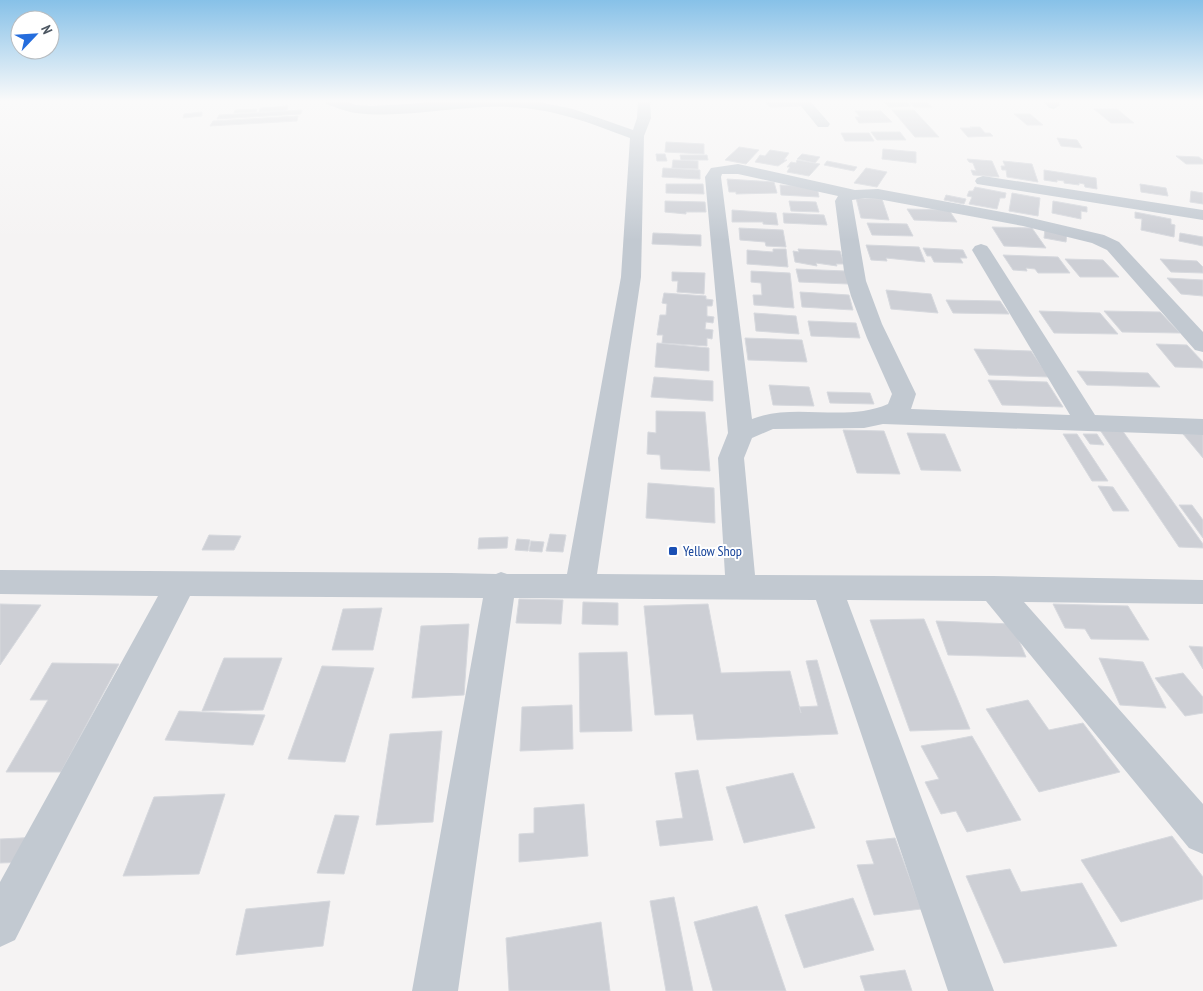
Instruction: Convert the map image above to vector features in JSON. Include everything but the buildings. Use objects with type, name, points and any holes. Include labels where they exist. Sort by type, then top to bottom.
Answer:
[{"type":"street","points":[[580,585],[631,277],[637,147]]},
{"type":"street","points":[[741,586],[731,458],[741,433],[713,177],[716,171],[738,169],[852,194],[878,194],[1023,221],[1098,239],[1113,246],[1123,256],[1203,345]]},
{"type":"street","points":[[983,181],[1203,215]]},
{"type":"street","points":[[741,433],[770,421],[864,420],[883,416],[899,409],[904,394],[874,330],[856,279],[848,220],[843,201],[846,196],[852,194]]},
{"type":"street","points":[[981,250],[1087,423]]},
{"type":"street","points":[[883,416],[1203,427]]},
{"type":"street","points":[[0,582],[180,585],[501,584],[994,588],[1203,592]]},
{"type":"street","points":[[435,991],[501,584]]},
{"type":"street","points":[[0,925],[180,585]]},
{"type":"street","points":[[826,587],[971,991]]},
{"type":"street","points":[[994,588],[1203,834]]},
{"type":"place","name":"Yellow Shop","points":[[673,551]]}]
